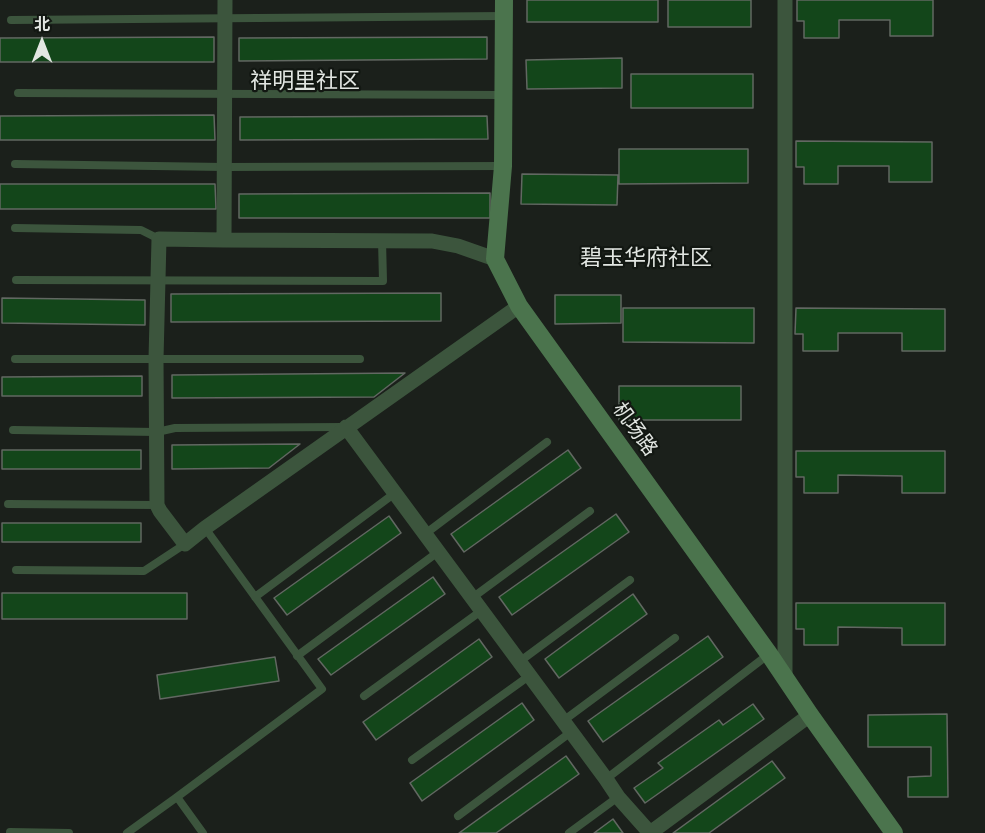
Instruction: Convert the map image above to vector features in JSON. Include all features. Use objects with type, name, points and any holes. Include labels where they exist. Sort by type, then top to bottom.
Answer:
[{"type":"street","points":[[224,240],[225,0]]},
{"type":"street","points":[[785,0],[785,679]]},
{"type":"street","points":[[504,8],[503,166],[495,259],[458,246],[432,241],[159,239],[156,359],[157,505],[160,511],[185,544],[346,427],[519,306]]},
{"type":"street","name":"机场路","points":[[495,259],[519,306],[769,654],[894,833]]},
{"type":"street","points":[[346,427],[618,797],[650,833],[810,715]]},
{"type":"lane","points":[[11,20],[225,19],[504,8]]},
{"type":"lane","points":[[18,93],[503,95]]},
{"type":"lane","points":[[15,164],[224,167],[503,166]]},
{"type":"lane","points":[[15,228],[141,230],[159,239]]},
{"type":"lane","points":[[16,280],[383,281],[382,240]]},
{"type":"lane","points":[[15,358],[360,359]]},
{"type":"lane","points":[[13,430],[157,432],[175,428],[346,427]]},
{"type":"lane","points":[[424,534],[547,442]]},
{"type":"lane","points":[[255,597],[395,493]]},
{"type":"lane","points":[[8,504],[157,505]]},
{"type":"lane","points":[[364,696],[590,511]]},
{"type":"lane","points":[[127,833],[322,689],[205,528]]},
{"type":"lane","points":[[16,570],[144,571],[185,544]]},
{"type":"lane","points":[[297,656],[438,552]]},
{"type":"lane","points":[[519,662],[630,580]]},
{"type":"lane","points":[[458,816],[675,638]]},
{"type":"lane","points":[[606,779],[769,654]]},
{"type":"lane","points":[[412,760],[529,676]]},
{"type":"lane","points":[[177,797],[203,833]]},
{"type":"lane","points":[[569,833],[618,797]]},
{"type":"lane","points":[[10,832],[69,833]]},
{"type":"building","points":[[527,0],[658,0],[658,22],[527,22]]},
{"type":"building","points":[[668,0],[751,0],[751,27],[668,27]]},
{"type":"building","points":[[797,0],[933,0],[933,36],[890,36],[890,20],[839,20],[839,38],[804,38],[804,21],[797,21]]},
{"type":"building","points":[[214,37],[214,62],[0,62],[0,38]]},
{"type":"building","points":[[487,37],[487,59],[239,61],[239,38]]},
{"type":"building","points":[[622,58],[622,88],[527,89],[526,60]]},
{"type":"building","points":[[631,74],[753,74],[753,108],[631,108]]},
{"type":"building","points":[[214,115],[215,140],[0,140],[0,116]]},
{"type":"building","points":[[487,116],[488,139],[240,140],[240,117]]},
{"type":"building","points":[[796,141],[932,142],[932,182],[889,182],[889,166],[838,166],[838,184],[804,184],[804,167],[796,167]]},
{"type":"building","points":[[619,149],[748,149],[748,183],[619,184]]},
{"type":"building","points":[[522,174],[618,175],[617,205],[521,204]]},
{"type":"building","points":[[0,184],[215,184],[216,209],[0,209]]},
{"type":"building","points":[[490,193],[490,218],[239,218],[239,194]]},
{"type":"building","points":[[441,293],[441,321],[171,322],[171,294]]},
{"type":"building","points":[[555,295],[621,295],[621,323],[555,324]]},
{"type":"building","points":[[2,298],[145,300],[145,325],[2,323]]},
{"type":"building","points":[[623,308],[754,308],[754,343],[623,342]]},
{"type":"building","points":[[796,308],[945,309],[945,351],[902,351],[902,333],[838,333],[838,351],[803,351],[803,334],[795,334]]},
{"type":"building","points":[[405,373],[374,397],[172,398],[172,375]]},
{"type":"building","points":[[142,376],[142,396],[2,396],[2,377]]},
{"type":"building","points":[[619,386],[741,386],[741,420],[619,420]]},
{"type":"building","points":[[300,444],[269,468],[172,469],[172,445]]},
{"type":"building","points":[[2,450],[141,450],[141,469],[2,469]]},
{"type":"building","points":[[568,450],[581,468],[464,552],[451,534]]},
{"type":"building","points":[[796,451],[945,451],[945,493],[902,493],[902,476],[838,475],[838,493],[804,493],[804,477],[796,477]]},
{"type":"building","points":[[616,514],[629,532],[512,615],[499,597]]},
{"type":"building","points":[[389,516],[401,533],[287,615],[274,598]]},
{"type":"building","points":[[2,523],[141,523],[141,542],[2,542]]},
{"type":"building","points":[[433,577],[445,594],[331,675],[318,659]]},
{"type":"building","points":[[2,593],[187,593],[187,619],[2,619]]},
{"type":"building","points":[[633,594],[647,614],[559,678],[545,659]]},
{"type":"building","points":[[796,603],[945,603],[945,645],[902,645],[902,628],[838,627],[838,645],[804,645],[804,629],[796,629]]},
{"type":"building","points":[[708,636],[723,657],[603,742],[588,721]]},
{"type":"building","points":[[479,639],[492,657],[376,740],[363,722]]},
{"type":"building","points":[[275,657],[279,681],[160,699],[157,675]]},
{"type":"building","points":[[522,703],[534,720],[422,801],[410,783]]},
{"type":"building","points":[[753,704],[764,719],[645,803],[634,788],[663,768],[658,763],[719,720],[723,725]]},
{"type":"building","points":[[947,714],[948,797],[908,797],[908,777],[931,776],[931,747],[868,747],[868,715]]},
{"type":"building","points":[[566,756],[579,774],[496,833],[459,833]]},
{"type":"building","points":[[772,761],[785,778],[709,833],[673,833]]},
{"type":"building","points":[[613,819],[623,833],[594,833]]},
{"type":"district","name":"祥明里社区","points":[[305,81]]},
{"type":"district","name":"碧玉华府社区","points":[[646,258]]}]
